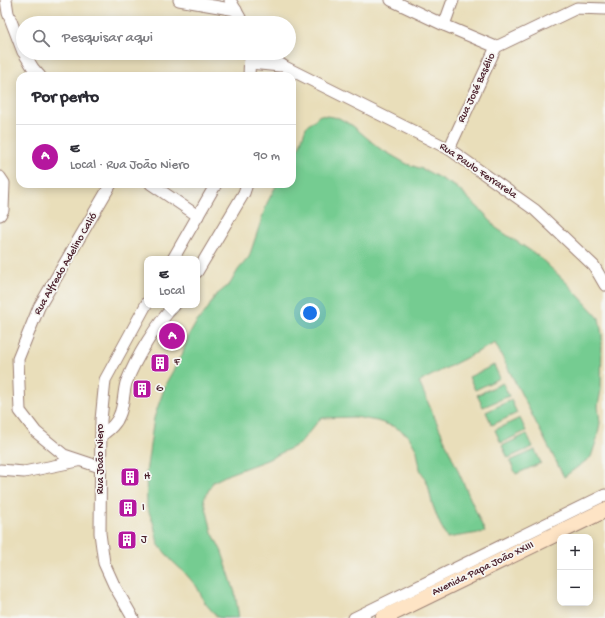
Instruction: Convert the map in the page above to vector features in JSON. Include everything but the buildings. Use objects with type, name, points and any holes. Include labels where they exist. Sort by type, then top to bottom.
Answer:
[{"type":"main road","name":"Avenida Papa João XXIII","points":[[383,618],[605,510]]},
{"type":"street","points":[[6,0],[8,13],[16,34]]},
{"type":"street","points":[[179,0],[236,10]]},
{"type":"street","points":[[230,0],[239,16]]},
{"type":"street","points":[[391,0],[496,47]]},
{"type":"street","points":[[444,25],[453,0]]},
{"type":"street","name":"Rua José Basélio","points":[[449,149],[496,47],[576,4],[605,9]]},
{"type":"street","points":[[28,60],[36,72]]},
{"type":"street","points":[[249,72],[250,60]]},
{"type":"street","name":"Rua Paulo Ferrarela","points":[[258,60],[285,67]]},
{"type":"street","name":"Rua Paulo Ferrarela","points":[[274,60],[295,72]]},
{"type":"street","name":"Rua Paulo Ferrarela","points":[[296,72],[449,149],[535,210],[594,266],[605,285]]},
{"type":"street","points":[[0,177],[4,183],[3,210],[0,215]]},
{"type":"street","name":"Rua Alfredo Adelino Calió","points":[[100,467],[64,456],[36,432],[20,411],[18,359],[39,307],[58,277],[109,188]]},
{"type":"street","points":[[157,188],[198,216]]},
{"type":"street","points":[[175,256],[214,188]]},
{"type":"street","points":[[200,267],[246,188]]},
{"type":"street","name":"Rua João Niero","points":[[133,618],[104,563],[100,533],[101,436],[105,380],[144,308]]},
{"type":"street","points":[[101,436],[120,416],[126,383],[156,328],[172,308]]},
{"type":"street","points":[[0,470],[24,472],[81,461]]},
{"type":"street","points":[[354,618],[605,495]]},
{"type":"green space","points":[[320,115],[339,118],[353,126],[379,148],[407,164],[425,170],[456,187],[484,213],[496,228],[537,255],[566,282],[599,318],[602,335],[601,390],[598,406],[600,423],[591,457],[564,477],[495,343],[419,382],[485,532],[447,538],[432,503],[428,485],[420,469],[417,451],[408,435],[395,427],[377,421],[355,417],[321,418],[299,444],[267,460],[229,474],[213,482],[204,499],[212,532],[222,552],[235,593],[239,618],[221,618],[217,617],[205,603],[197,587],[158,544],[154,525],[147,507],[146,473],[154,418],[166,383],[182,355],[188,337],[196,323],[207,310],[215,296],[230,284],[238,270],[249,257],[267,203],[275,188],[296,188],[296,152],[306,127]]},
{"type":"green space","points":[[494,365],[500,378],[475,390],[469,377]]},
{"type":"green space","points":[[503,383],[509,396],[483,407],[477,395]]},
{"type":"green space","points":[[511,400],[517,413],[492,425],[486,412]]},
{"type":"green space","points":[[520,418],[526,431],[501,443],[495,430]]},
{"type":"green space","points":[[527,434],[533,447],[508,458],[502,446]]},
{"type":"green space","points":[[535,450],[541,463],[516,474],[510,461]]},
{"type":"place","name":"E","points":[[172,336]]},
{"type":"place","name":"F","points":[[160,363]]},
{"type":"place","name":"G","points":[[142,389]]},
{"type":"place","name":"H","points":[[130,477]]},
{"type":"place","name":"I","points":[[128,508]]},
{"type":"place","name":"J","points":[[127,540]]}]
